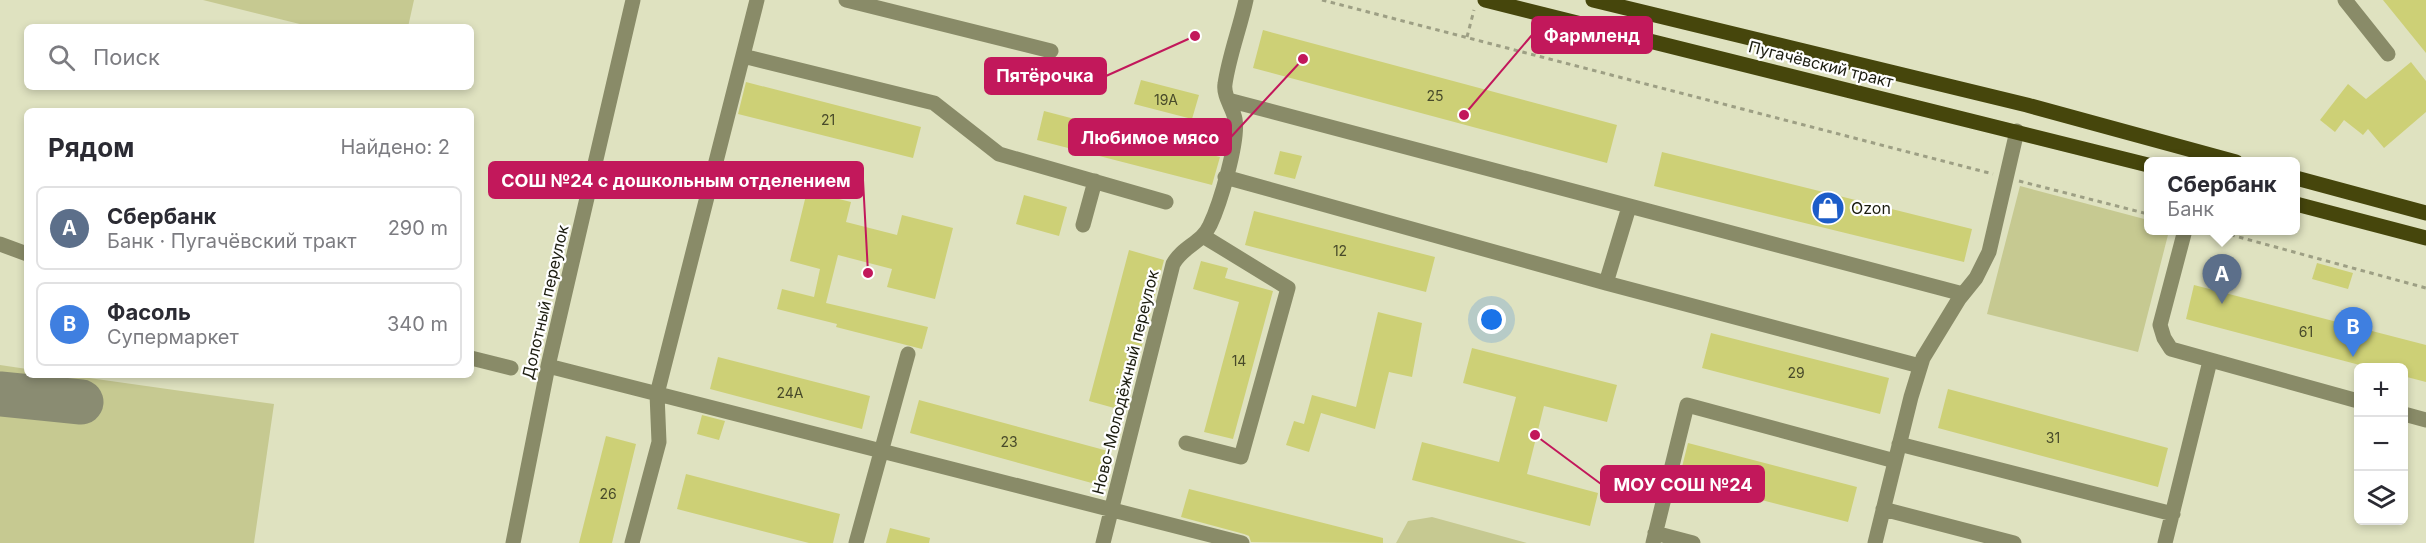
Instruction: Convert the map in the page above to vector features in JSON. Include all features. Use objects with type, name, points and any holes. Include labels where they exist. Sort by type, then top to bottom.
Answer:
[{"type":"main road","name":"Пугачёвский тракт","points":[[1485,0],[2144,164]]},
{"type":"main road","name":"Пугачёвский тракт","points":[[1593,0],[1647,7],[2027,105],[2218,157]]},
{"type":"main road","points":[[2300,179],[2426,213]]},
{"type":"main road","points":[[2300,205],[2426,238]]},
{"type":"street","name":"Долотный переулок","points":[[513,543],[548,366],[633,0]]},
{"type":"street","points":[[632,543],[659,442],[657,394],[757,0]]},
{"type":"street","points":[[846,0],[1051,51]]},
{"type":"street","name":"Ново-Молодёжный переулок","points":[[1103,543],[1173,264],[1179,253],[1203,236],[1210,226],[1226,177],[1236,131],[1235,118],[1224,87],[1246,0]]},
{"type":"street","points":[[2345,0],[2388,54]]},
{"type":"street","points":[[743,56],[934,103],[999,154],[1166,202]]},
{"type":"street","points":[[1228,100],[1963,294]]},
{"type":"street","points":[[1875,543],[1920,366],[1963,294],[1976,278],[1989,252],[2017,131]]},
{"type":"street","points":[[1226,177],[1606,283],[1920,366]]},
{"type":"street","points":[[1083,225],[1095,181]]},
{"type":"street","points":[[1606,283],[1629,207]]},
{"type":"street","points":[[2184,235],[2160,325],[2171,349],[2354,400]]},
{"type":"street","points":[[1186,442],[1241,457],[1288,288],[1203,236]]},
{"type":"street","points":[[0,244],[24,253]]},
{"type":"street","points":[[856,543],[908,354]]},
{"type":"street","points":[[474,359],[512,368]]},
{"type":"street","points":[[2166,543],[2210,361]]},
{"type":"street","points":[[548,366],[1242,543]]},
{"type":"street","points":[[1693,543],[1654,538],[1687,405],[1895,461]]},
{"type":"street","points":[[2408,415],[2426,420]]},
{"type":"street","points":[[1899,444],[2173,514]]},
{"type":"street","points":[[1883,509],[2014,543]]},
{"type":"path","points":[[1322,0],[2144,213]]},
{"type":"path","points":[[1467,38],[1476,0]]},
{"type":"path","points":[[2228,235],[2426,288]]},
{"type":"green space","points":[[203,0],[414,0],[409,24],[300,24]]},
{"type":"green space","points":[[2020,186],[2144,219],[2144,235],[2168,235],[2138,352],[1987,314]]},
{"type":"green space","points":[[0,365],[24,369],[24,378],[89,378],[274,404],[254,543],[0,543]]},
{"type":"green space","points":[[1432,517],[1527,543],[1396,543],[1408,521]]},
{"type":"building","points":[[2383,0],[2426,0],[2426,53]]},
{"type":"building","points":[[1263,30],[1617,125],[1607,163],[1253,68]]},
{"type":"building","points":[[2411,62],[2426,81],[2426,112],[2384,148],[2368,129],[2363,135],[2344,120],[2335,132],[2320,120],[2348,84],[2366,99]]},
{"type":"building","points":[[1141,80],[1199,95],[1192,119],[1134,104]]},
{"type":"building","points":[[746,82],[921,127],[913,158],[738,114]]},
{"type":"building","points":[[1044,111],[1220,157],[1212,185],[1037,140]]},
{"type":"building","points":[[1280,151],[1302,156],[1295,179],[1274,174]]},
{"type":"building","points":[[1662,152],[1972,229],[1964,262],[1654,186]]},
{"type":"building","points":[[807,191],[851,202],[846,222],[897,235],[902,215],[953,228],[935,299],[887,287],[892,269],[838,255],[826,303],[928,327],[922,349],[777,309],[782,289],[814,297],[820,269],[790,261]]},
{"type":"building","points":[[1024,195],[1067,207],[1059,236],[1016,224]]},
{"type":"building","points":[[1254,211],[1435,257],[1426,292],[1245,245]]},
{"type":"building","points":[[1129,250],[1164,260],[1125,411],[1089,401]]},
{"type":"building","points":[[1201,261],[1228,268],[1225,278],[1273,291],[1233,439],[1204,432],[1239,302],[1193,289]]},
{"type":"building","points":[[2317,263],[2353,273],[2348,289],[2312,279]]},
{"type":"building","points":[[2194,285],[2426,345],[2426,382],[2408,377],[2408,363],[2354,363],[2186,319]]},
{"type":"building","points":[[1378,312],[1422,323],[1412,377],[1389,372],[1375,429],[1321,413],[1309,452],[1286,445],[1294,421],[1304,424],[1312,395],[1356,407]]},
{"type":"building","points":[[1711,333],[1889,378],[1880,414],[1702,368]]},
{"type":"building","points":[[1472,348],[1617,385],[1607,422],[1544,406],[1527,474],[1598,493],[1590,526],[1412,480],[1422,442],[1499,462],[1516,397],[1463,383]]},
{"type":"building","points":[[718,357],[870,396],[862,429],[710,389]]},
{"type":"building","points":[[1948,389],[2168,448],[2158,487],[1938,428]]},
{"type":"building","points":[[919,400],[1108,451],[1099,485],[910,433]]},
{"type":"building","points":[[702,415],[725,421],[719,440],[697,434]]},
{"type":"building","points":[[606,436],[636,444],[612,543],[579,543]]},
{"type":"building","points":[[1688,443],[1857,487],[1848,522],[1679,479]]},
{"type":"building","points":[[686,474],[840,514],[833,543],[809,543],[677,509]]},
{"type":"building","points":[[1189,489],[1383,538],[1383,543],[1251,542],[1249,536],[1244,534],[1181,517]]},
{"type":"building","points":[[890,528],[930,538],[929,543],[886,543]]},
{"type":"taxiway","points":[[0,394],[81,402]]},
{"type":"place","name":"Пятёрочка","points":[[1195,36]]},
{"type":"place","name":"Любимое мясо","points":[[1303,59]]},
{"type":"place","name":"Фармленд","points":[[1464,115]]},
{"type":"place","name":"Ozon","points":[[1828,208]]},
{"type":"place","name":"СОШ №24 с дошкольным отделением","points":[[868,273]]},
{"type":"place","name":"Сбербанк","points":[[2222,304]]},
{"type":"place","name":"Фасоль","points":[[2353,357]]},
{"type":"place","name":"МОУ СОШ №24","points":[[1535,435]]}]
